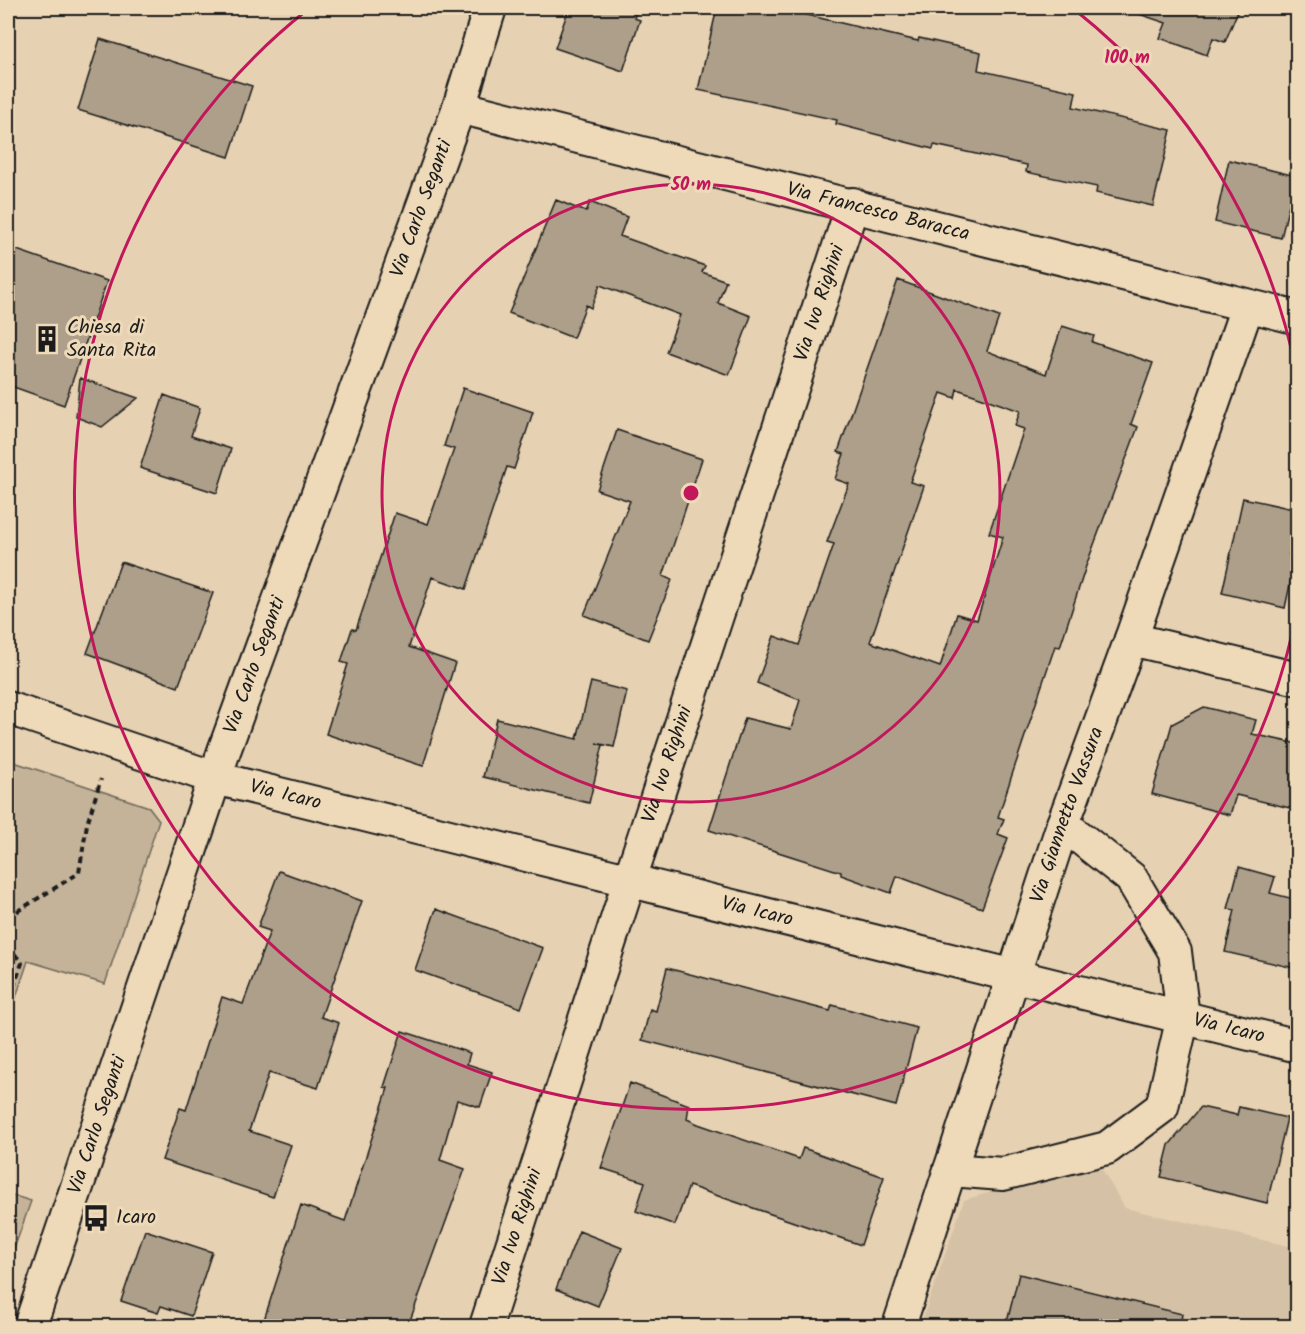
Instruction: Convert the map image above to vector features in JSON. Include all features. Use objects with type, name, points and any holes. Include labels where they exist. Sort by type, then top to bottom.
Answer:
[{"type":"street","name":"Via Carlo Seganti","points":[[30,1326],[215,778],[459,107],[490,8]]},
{"type":"street","name":"Via Francesco Baracca","points":[[459,107],[853,204],[1247,307],[1298,318]]},
{"type":"street","name":"Via Ivo Righini","points":[[486,1326],[629,882],[853,204]]},
{"type":"street","name":"Via Giannetto Vassura","points":[[899,1326],[1063,824],[1131,639],[1247,307]]},
{"type":"street","points":[[1131,639],[1298,679]]},
{"type":"street","name":"Via Icaro","points":[[8,708],[215,778],[1298,1046]]},
{"type":"street","points":[[950,1170],[1003,1174],[1107,1148],[1162,1107],[1183,1017],[1175,952],[1131,878],[1063,824]]},
{"type":"path","points":[[8,917],[79,873],[87,824],[114,744]]},
{"type":"path","points":[[8,946],[22,963],[8,1004]]},
{"type":"shaded area","points":[[8,760],[149,807],[159,820],[105,984],[28,961],[8,1021]]},
{"type":"shaded area","points":[[1097,1161],[1125,1208],[1297,1248],[1297,1326],[920,1326],[964,1200]]},
{"type":"shaded area","points":[[8,1194],[31,1201],[8,1266]]},
{"type":"building","points":[[569,8],[638,8],[634,18],[640,20],[623,71],[555,48]]},
{"type":"building","points":[[717,8],[777,8],[918,41],[919,38],[981,52],[978,70],[1076,92],[1073,107],[1171,130],[1153,206],[1096,193],[1097,187],[1026,172],[1027,165],[934,145],[933,149],[836,124],[837,120],[698,90]]},
{"type":"building","points":[[1140,8],[1239,8],[1225,42],[1213,38],[1207,55],[1160,38],[1166,23],[1139,14]]},
{"type":"building","points":[[100,39],[252,86],[229,157],[78,110]]},
{"type":"building","points":[[1229,160],[1296,176],[1281,238],[1215,222]]},
{"type":"building","points":[[556,200],[586,212],[590,202],[627,217],[620,236],[705,266],[702,272],[726,281],[718,303],[751,316],[729,375],[666,352],[680,315],[600,285],[591,308],[586,305],[573,338],[509,313]]},
{"type":"building","name":"Chiesa di Santa Rita","points":[[8,247],[107,281],[64,405],[8,385]]},
{"type":"building","points":[[898,280],[999,317],[987,351],[1046,374],[1062,326],[1094,336],[1092,342],[1153,363],[1131,424],[1138,427],[1086,566],[1060,647],[1055,646],[998,817],[1004,819],[998,834],[1008,838],[982,908],[897,876],[891,893],[841,875],[841,872],[709,830],[745,718],[791,729],[800,700],[757,683],[774,636],[799,645],[834,544],[827,542],[849,484],[835,479],[844,454],[838,452]],"holes":[[[957,389],[1020,411],[1015,426],[1024,429],[989,533],[1003,537],[977,620],[957,614],[940,667],[870,642],[924,486],[910,482],[941,393],[955,398]]]},
{"type":"building","points":[[80,378],[138,398],[102,427],[76,417]]},
{"type":"building","points":[[463,388],[533,412],[514,469],[507,467],[466,589],[432,577],[409,647],[455,663],[423,766],[326,734],[348,664],[341,662],[352,629],[356,630],[395,513],[428,524],[454,449],[444,446]]},
{"type":"building","points":[[164,395],[200,408],[191,436],[231,449],[217,493],[140,468]]},
{"type":"building","points":[[617,430],[702,459],[663,576],[672,580],[648,640],[584,615],[630,501],[597,490]]},
{"type":"building","points":[[1243,498],[1298,510],[1289,555],[1296,557],[1285,608],[1222,593]]},
{"type":"building","points":[[121,562],[213,593],[178,687],[87,653]]},
{"type":"building","points":[[591,682],[627,691],[614,747],[596,743],[603,745],[589,803],[483,777],[497,719],[577,739]]},
{"type":"building","points":[[1204,707],[1256,720],[1252,734],[1298,744],[1298,810],[1236,795],[1230,815],[1152,794],[1172,724]]},
{"type":"building","points":[[1239,867],[1275,877],[1270,893],[1298,900],[1298,969],[1225,952],[1235,910],[1228,909]]},
{"type":"building","points":[[279,871],[362,901],[321,1017],[339,1023],[318,1088],[269,1073],[249,1131],[291,1145],[273,1197],[162,1160],[180,1108],[186,1110],[222,997],[243,1004],[270,931],[258,927]]},
{"type":"building","points":[[436,909],[543,948],[521,1008],[415,970]]},
{"type":"building","points":[[667,968],[830,1011],[832,1005],[917,1028],[896,1106],[642,1040],[650,1009],[656,1011]]},
{"type":"building","points":[[402,1031],[470,1053],[467,1064],[492,1072],[480,1107],[457,1100],[440,1160],[465,1169],[408,1326],[262,1326],[301,1205],[345,1221],[388,1088],[384,1087]]},
{"type":"building","points":[[630,1083],[689,1105],[687,1119],[698,1124],[799,1159],[803,1148],[884,1177],[861,1245],[689,1186],[675,1225],[636,1211],[645,1182],[601,1168]]},
{"type":"building","points":[[1201,1107],[1237,1115],[1239,1107],[1287,1118],[1267,1203],[1161,1177],[1169,1145]]},
{"type":"building","points":[[145,1230],[212,1252],[191,1316],[161,1306],[158,1313],[121,1301]]},
{"type":"building","points":[[579,1231],[622,1248],[598,1306],[556,1289]]},
{"type":"building","points":[[1019,1274],[1182,1314],[1180,1326],[1006,1326]]},
{"type":"place","name":"Chiesa di Santa Rita","points":[[47,339]]},
{"type":"place","name":"Icaro","points":[[96,1218]]}]
